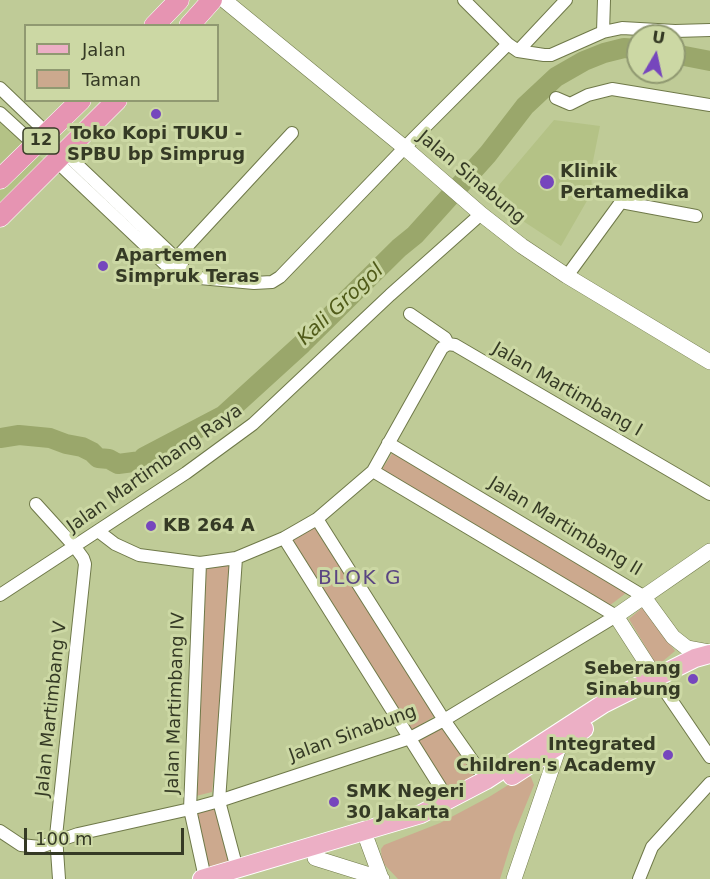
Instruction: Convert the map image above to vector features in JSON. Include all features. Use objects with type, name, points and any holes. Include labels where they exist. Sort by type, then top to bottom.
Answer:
[{"type":"highway","points":[[156,24],[179,0]]},
{"type":"highway","points":[[191,24],[212,0]]},
{"type":"highway","name":"12","points":[[0,179],[79,102]]},
{"type":"highway","name":"12","points":[[0,217],[115,102]]},
{"type":"main road","points":[[237,874],[272,857],[432,822],[537,762],[608,712],[694,658],[710,653]]},
{"type":"main road","points":[[204,879],[315,858],[421,814],[486,780],[603,704],[710,659]]},
{"type":"street","name":"Jalan Sinabung","points":[[224,0],[522,246],[567,276],[710,362]]},
{"type":"street","points":[[464,0],[513,47],[548,56],[603,32],[622,28],[675,31],[710,29]]},
{"type":"street","points":[[61,157],[173,262],[183,266],[187,276],[254,284],[272,282],[280,277],[405,148],[566,0]]},
{"type":"street","points":[[603,32],[604,0]]},
{"type":"street","points":[[0,88],[42,140]]},
{"type":"street","points":[[556,98],[570,104],[588,95],[612,89],[710,105]]},
{"type":"street","points":[[0,113],[42,140]]},
{"type":"street","points":[[173,262],[292,133]]},
{"type":"street","points":[[567,276],[619,203],[627,202],[696,216]]},
{"type":"street","name":"Jalan Martimbang Raya","points":[[0,595],[186,473],[253,424],[390,295],[481,214]]},
{"type":"street","name":"Jalan Martimbang I","points":[[410,314],[445,338],[448,345],[455,345],[710,494]]},
{"type":"street","points":[[98,531],[115,544],[139,555],[200,563],[236,558],[284,538],[317,519],[373,471],[442,348],[448,345]]},
{"type":"street","name":"Jalan Martimbang II","points":[[388,443],[643,597],[673,637],[687,648],[710,653]]},
{"type":"street","points":[[373,471],[616,616],[710,757]]},
{"type":"street","points":[[36,504],[75,547]]},
{"type":"street","points":[[317,519],[444,720],[486,780]]},
{"type":"street","points":[[284,538],[448,801]]},
{"type":"street","name":"Jalan Martimbang V","points":[[59,879],[56,841],[85,564],[84,558],[75,547]]},
{"type":"street","name":"Jalan Sinabung","points":[[0,831],[21,845],[40,847],[78,834],[219,801],[410,738],[444,720],[616,616],[710,551]]},
{"type":"street","points":[[236,558],[219,801],[237,874]]},
{"type":"street","name":"Jalan Martimbang IV","points":[[200,563],[190,809],[204,879]]},
{"type":"street","points":[[514,879],[559,747]]},
{"type":"street","points":[[537,762],[542,795]]},
{"type":"street","points":[[639,879],[652,847],[710,783]]},
{"type":"street","points":[[365,837],[381,879]]},
{"type":"street","points":[[315,858],[381,879]]},
{"type":"shaded area","points":[[0,119],[56,171],[0,225]]},
{"type":"shaded area","name":"Klinik Pertamedika","points":[[554,120],[600,126],[591,171],[592,192],[561,246],[488,198]]},
{"type":"green space","points":[[393,452],[626,593],[609,606],[381,471]]},
{"type":"green space","points":[[318,524],[438,714],[409,732],[289,543]]},
{"type":"green space","points":[[235,558],[212,792],[188,798],[205,564]]},
{"type":"green space","points":[[643,607],[675,651],[657,666],[629,619]]},
{"type":"green space","points":[[444,722],[482,775],[448,796],[413,742]]},
{"type":"green space","points":[[526,776],[531,777],[534,785],[514,834],[500,879],[398,879],[382,862],[381,849],[384,845],[440,823]]},
{"type":"green space","points":[[217,808],[231,863],[208,868],[194,814]]},
{"type":"waterway","name":"Kali Grogol","points":[[0,438],[19,435],[50,438],[82,447],[98,458],[109,459],[118,464],[141,461],[144,457],[224,415],[302,344],[415,235],[488,154],[525,106],[556,77],[584,61],[626,48]]},
{"type":"waterway","name":"Kali Grogol","points":[[686,56],[710,61]]},
{"type":"place","name":"Toko Kopi TUKU - SPBU bp Simprug","points":[[156,114]]},
{"type":"place","name":"Klinik Pertamedika","points":[[547,182]]},
{"type":"place","name":"Apartemen Simpruk Teras","points":[[103,266]]},
{"type":"place","name":"KB 264 A","points":[[151,526]]},
{"type":"place","name":"Seberang Sinabung","points":[[693,679]]},
{"type":"place","name":"Integrated Children's Academy","points":[[668,755]]},
{"type":"place","name":"SMK Negeri 30 Jakarta","points":[[334,802]]},
{"type":"district","name":"BLOK G","points":[[360,579]]}]
